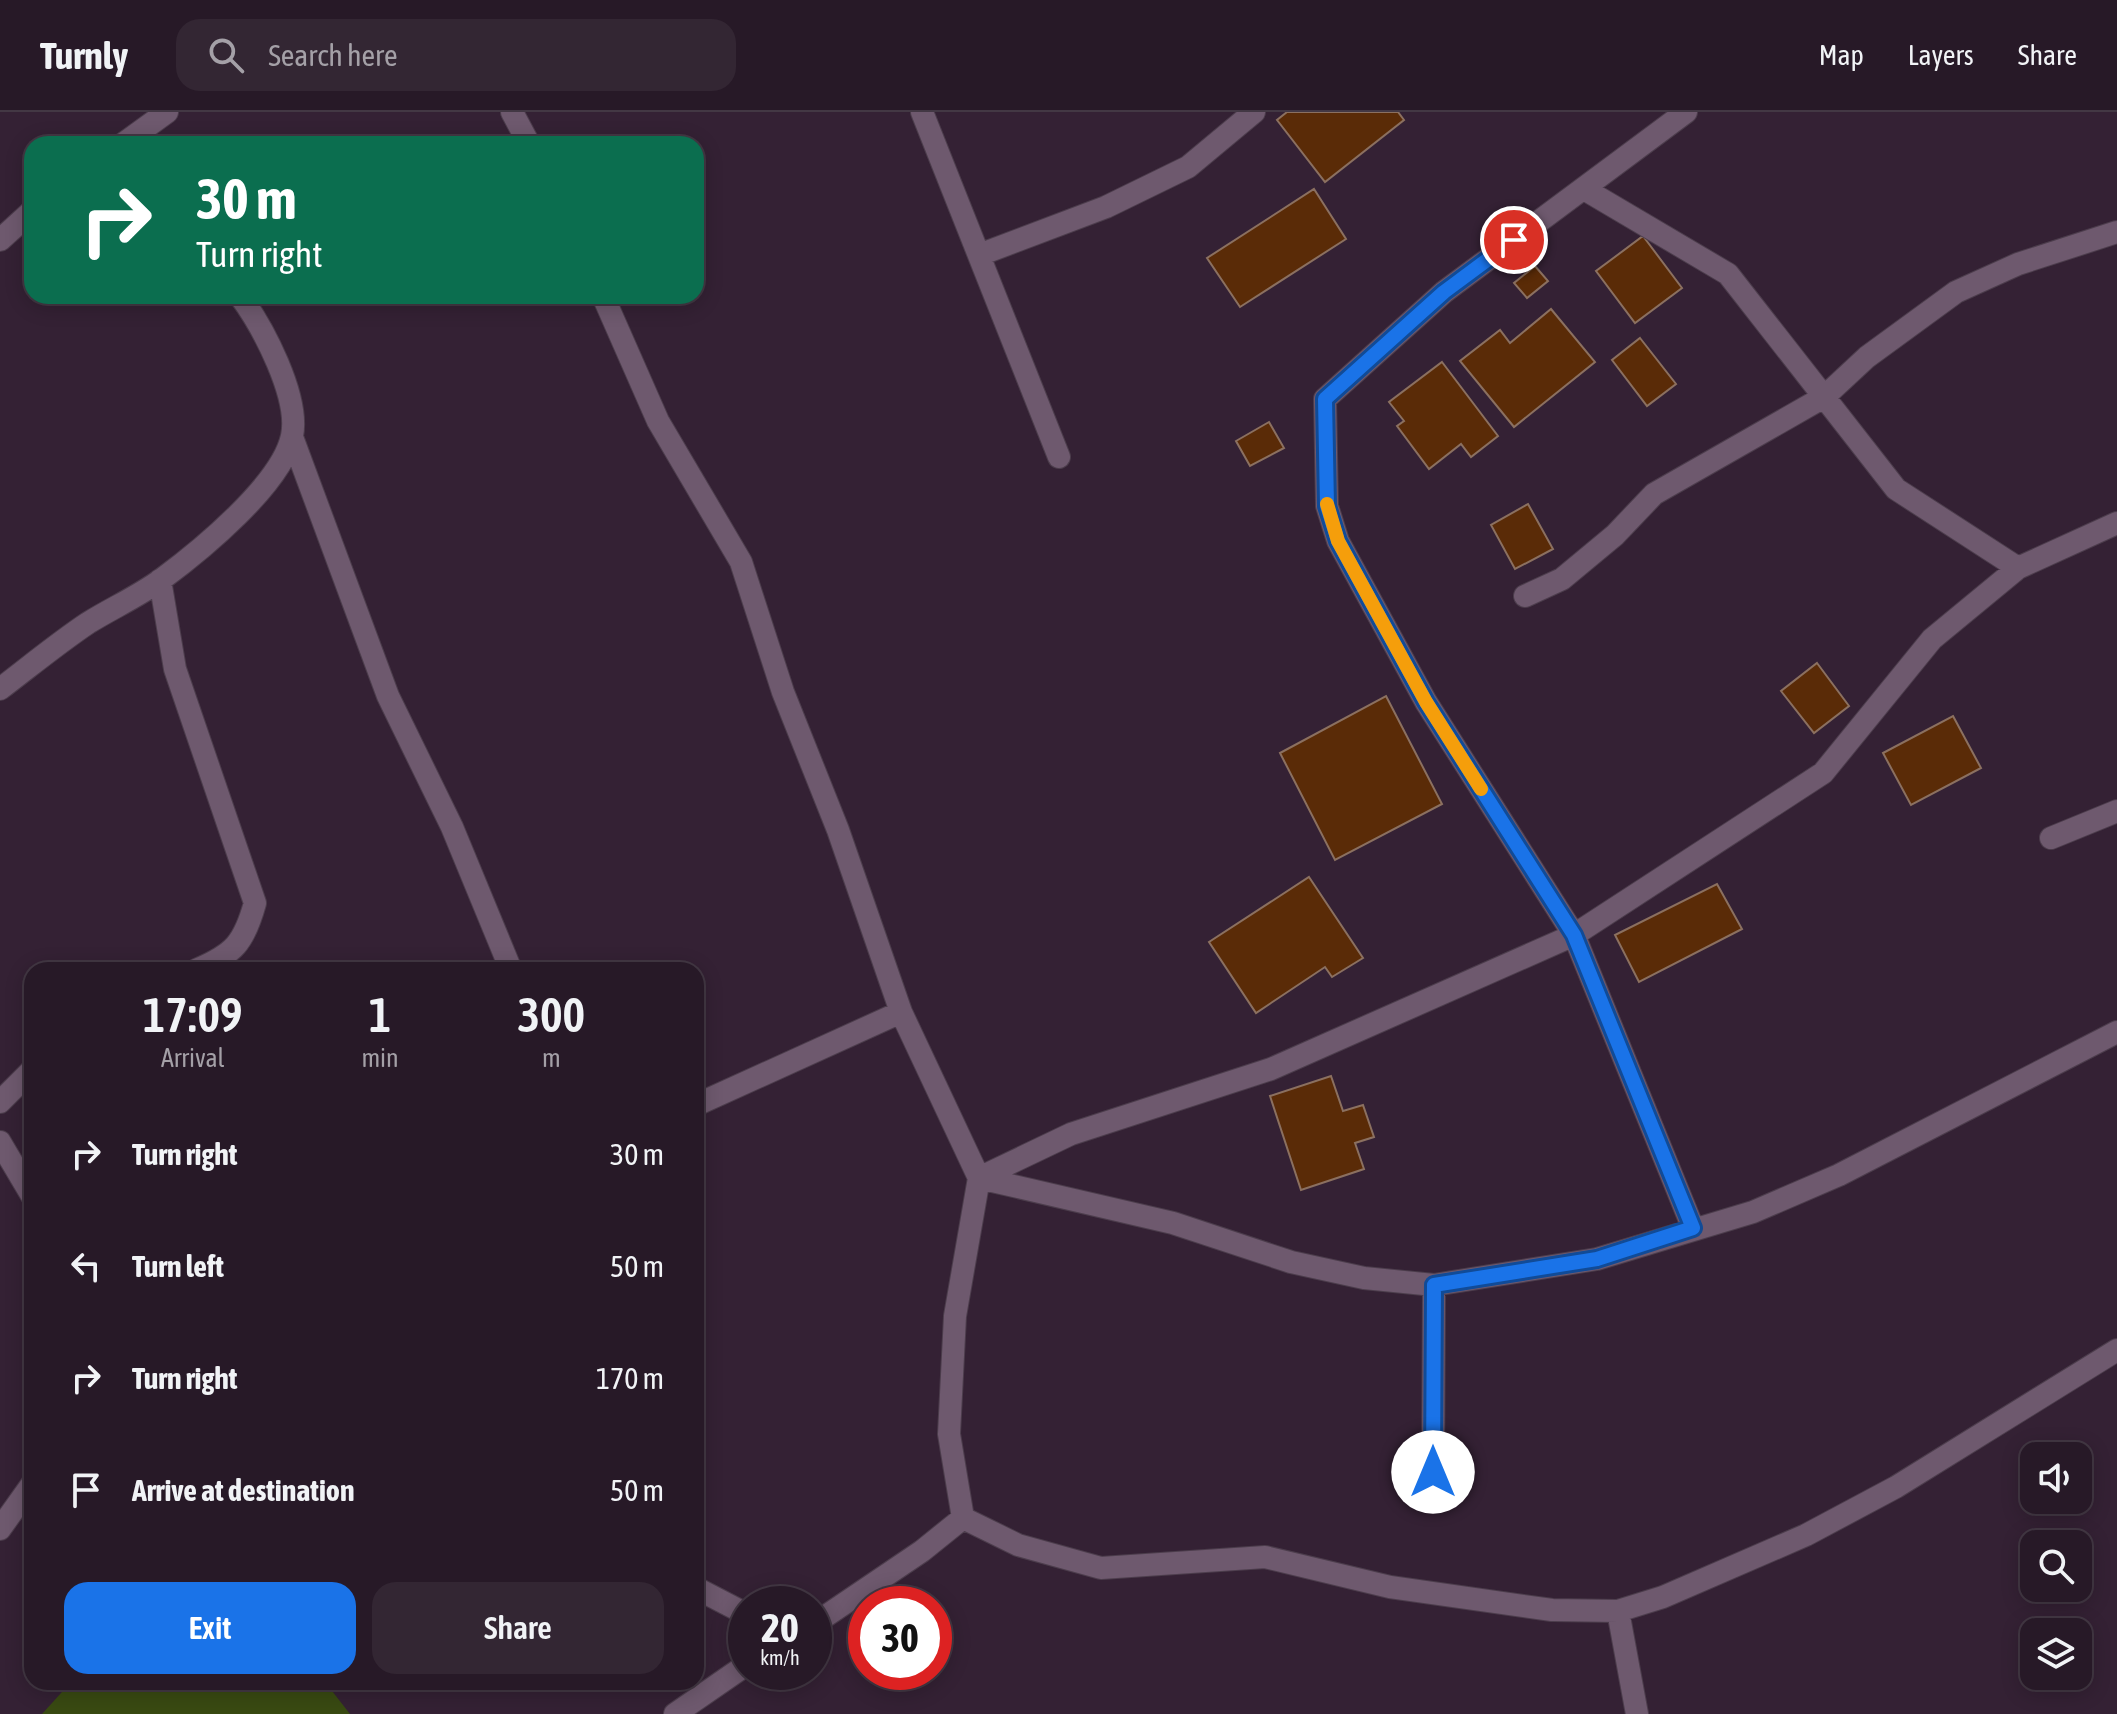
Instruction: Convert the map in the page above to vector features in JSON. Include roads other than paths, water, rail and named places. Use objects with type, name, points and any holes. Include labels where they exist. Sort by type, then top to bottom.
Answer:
[{"type":"street","points":[[512,112],[525,136]]},
{"type":"street","points":[[922,112],[1059,457]]},
{"type":"street","points":[[979,255],[1106,207],[1188,167],[1254,112]]},
{"type":"street","points":[[1686,112],[1444,292],[1325,399],[1327,506],[1338,541],[1426,702],[1574,935],[1693,1228]]},
{"type":"street","points":[[140,136],[161,126]]},
{"type":"street","points":[[1584,189],[1728,274],[1896,489],[2018,568]]},
{"type":"street","points":[[0,240],[24,218]]},
{"type":"street","points":[[1525,596],[1562,579],[1615,535],[1654,494],[1824,397],[1867,357],[1956,292],[2018,264],[2117,232]]},
{"type":"street","points":[[246,304],[273,355],[292,409],[292,437],[388,696],[452,827],[508,962]]},
{"type":"street","points":[[607,304],[658,421],[741,562],[783,692],[838,830],[901,1012],[979,1178],[955,1316],[949,1434],[963,1518]]},
{"type":"street","points":[[0,689],[87,624],[160,580],[231,520],[271,477],[292,437]]},
{"type":"street","points":[[979,1178],[1071,1134],[1271,1069],[1574,935],[1823,773],[1932,639],[2018,568],[2117,523]]},
{"type":"street","points":[[160,580],[175,669],[255,903],[246,933],[229,962]]},
{"type":"street","points":[[2051,838],[2117,811]]},
{"type":"street","points":[[704,1101],[901,1012]]},
{"type":"street","points":[[979,1178],[1173,1223],[1291,1262],[1364,1278],[1434,1285],[1597,1259],[1753,1212],[1839,1175],[2117,1032]]},
{"type":"street","points":[[0,1102],[24,1078]]},
{"type":"street","points":[[0,1142],[24,1182]]},
{"type":"street","points":[[1433,1472],[1434,1285]]},
{"type":"street","points":[[963,1518],[1018,1545],[1101,1568],[1265,1557],[1390,1587],[1552,1610],[1618,1611],[1663,1597],[1806,1535],[1896,1487],[2117,1350]]},
{"type":"street","points":[[0,1529],[24,1495]]},
{"type":"street","points":[[832,1613],[963,1518]]},
{"type":"street","points":[[704,1592],[728,1605]]},
{"type":"street","points":[[832,1610],[838,1609]]},
{"type":"street","points":[[1618,1611],[1637,1714]]},
{"type":"street","points":[[675,1714],[728,1677]]}]
